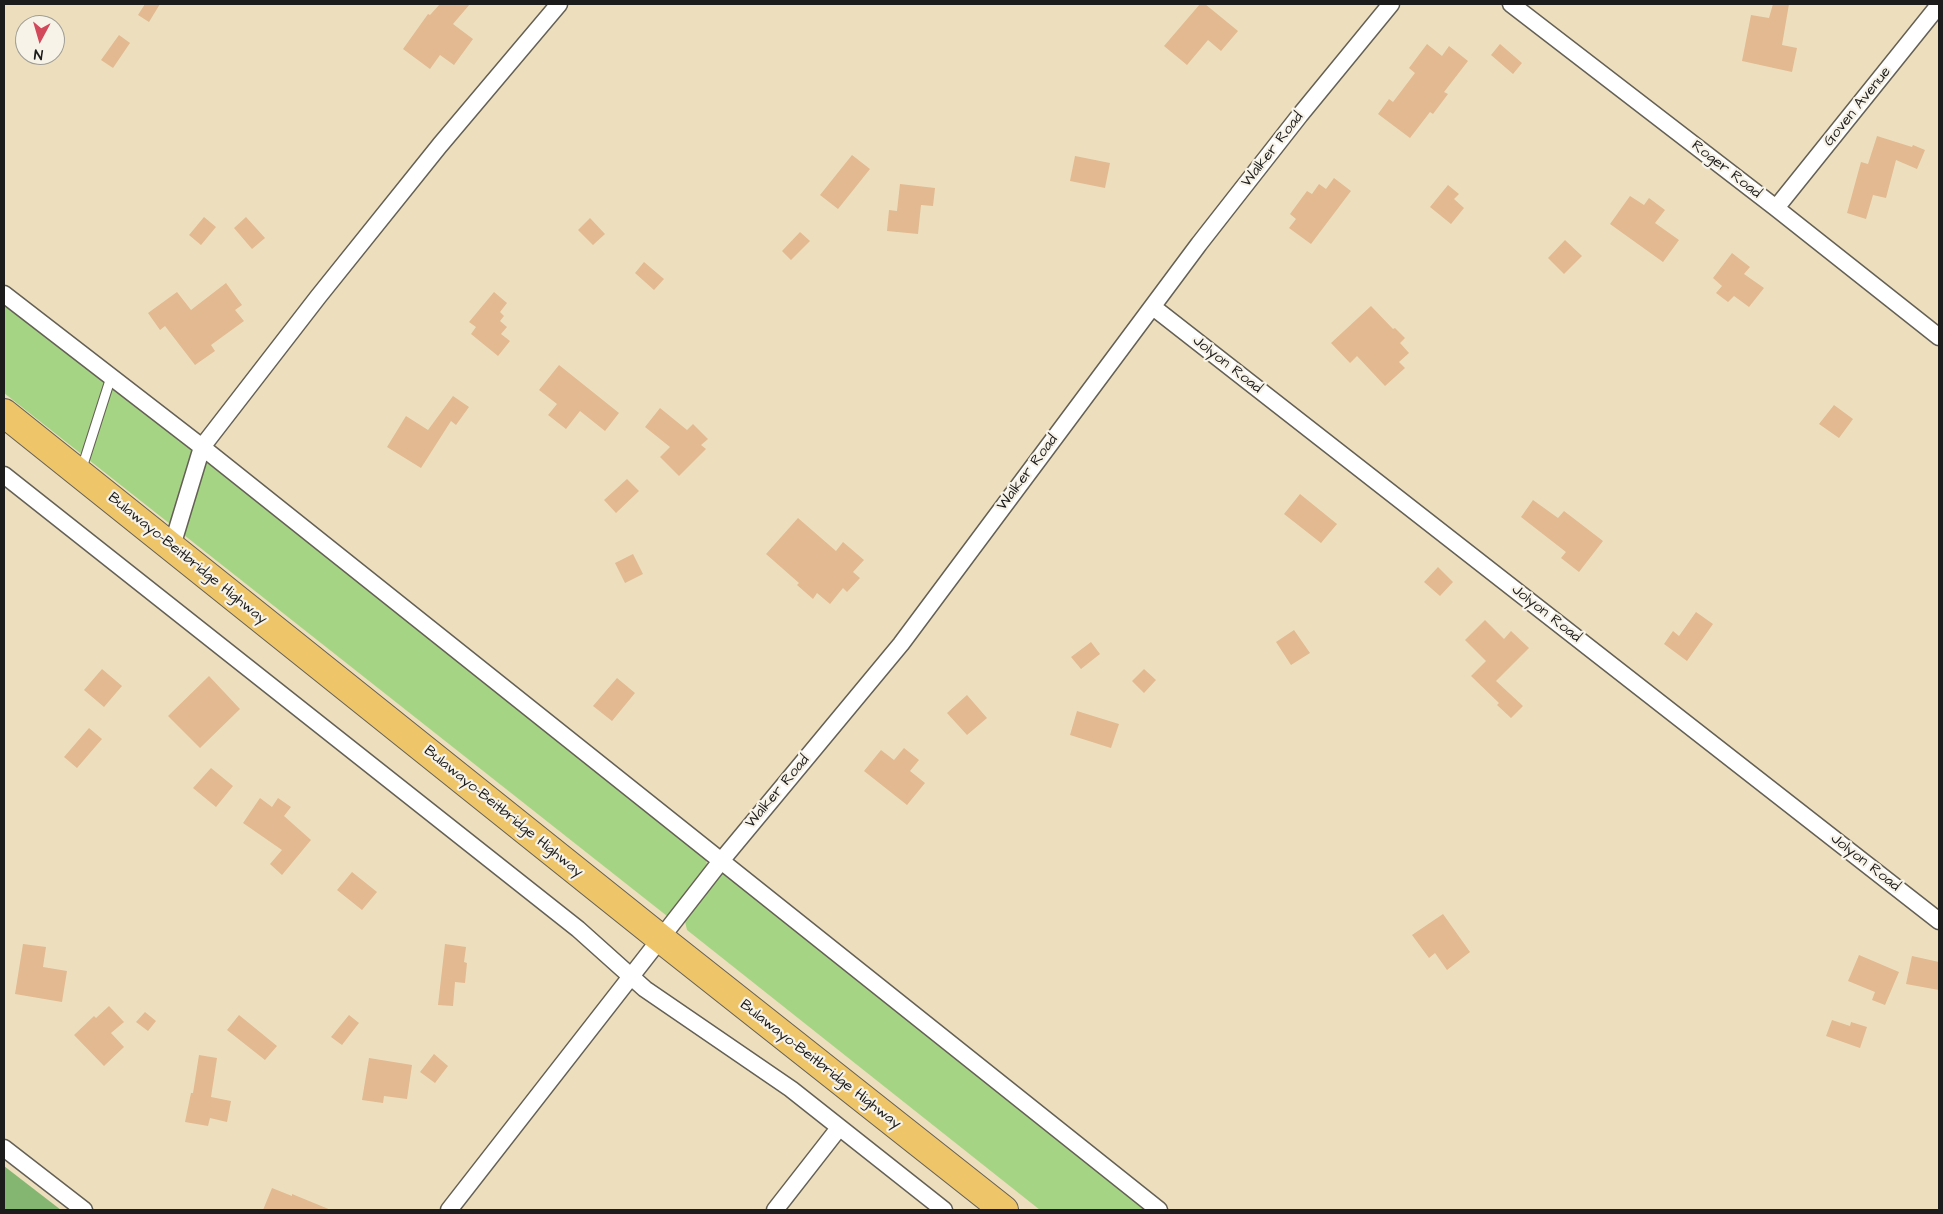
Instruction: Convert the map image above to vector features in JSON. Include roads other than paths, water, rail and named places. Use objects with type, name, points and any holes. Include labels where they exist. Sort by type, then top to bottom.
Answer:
[{"type":"highway","name":"Bulawayo-Beitbridge Highway","points":[[4,413],[660,938],[1004,1210]]},
{"type":"street","points":[[172,546],[202,447],[318,297],[440,146],[559,4]]},
{"type":"street","name":"Walker Road","points":[[449,1210],[721,861],[901,644],[1199,244],[1300,115],[1391,4]]},
{"type":"street","name":"Roger Road","points":[[1510,4],[1776,208],[1939,337]]},
{"type":"street","name":"Goven Avenue","points":[[1776,208],[1939,6]]},
{"type":"street","points":[[4,294],[202,447],[1159,1210]]},
{"type":"street","name":"Jolyon Road","points":[[1152,306],[1939,921]]},
{"type":"street","points":[[4,475],[578,929],[661,1001],[784,1084],[944,1210]]},
{"type":"street","points":[[775,1210],[840,1128]]},
{"type":"street","points":[[4,1148],[84,1210]]},
{"type":"lane","points":[[80,474],[111,377]]}]
